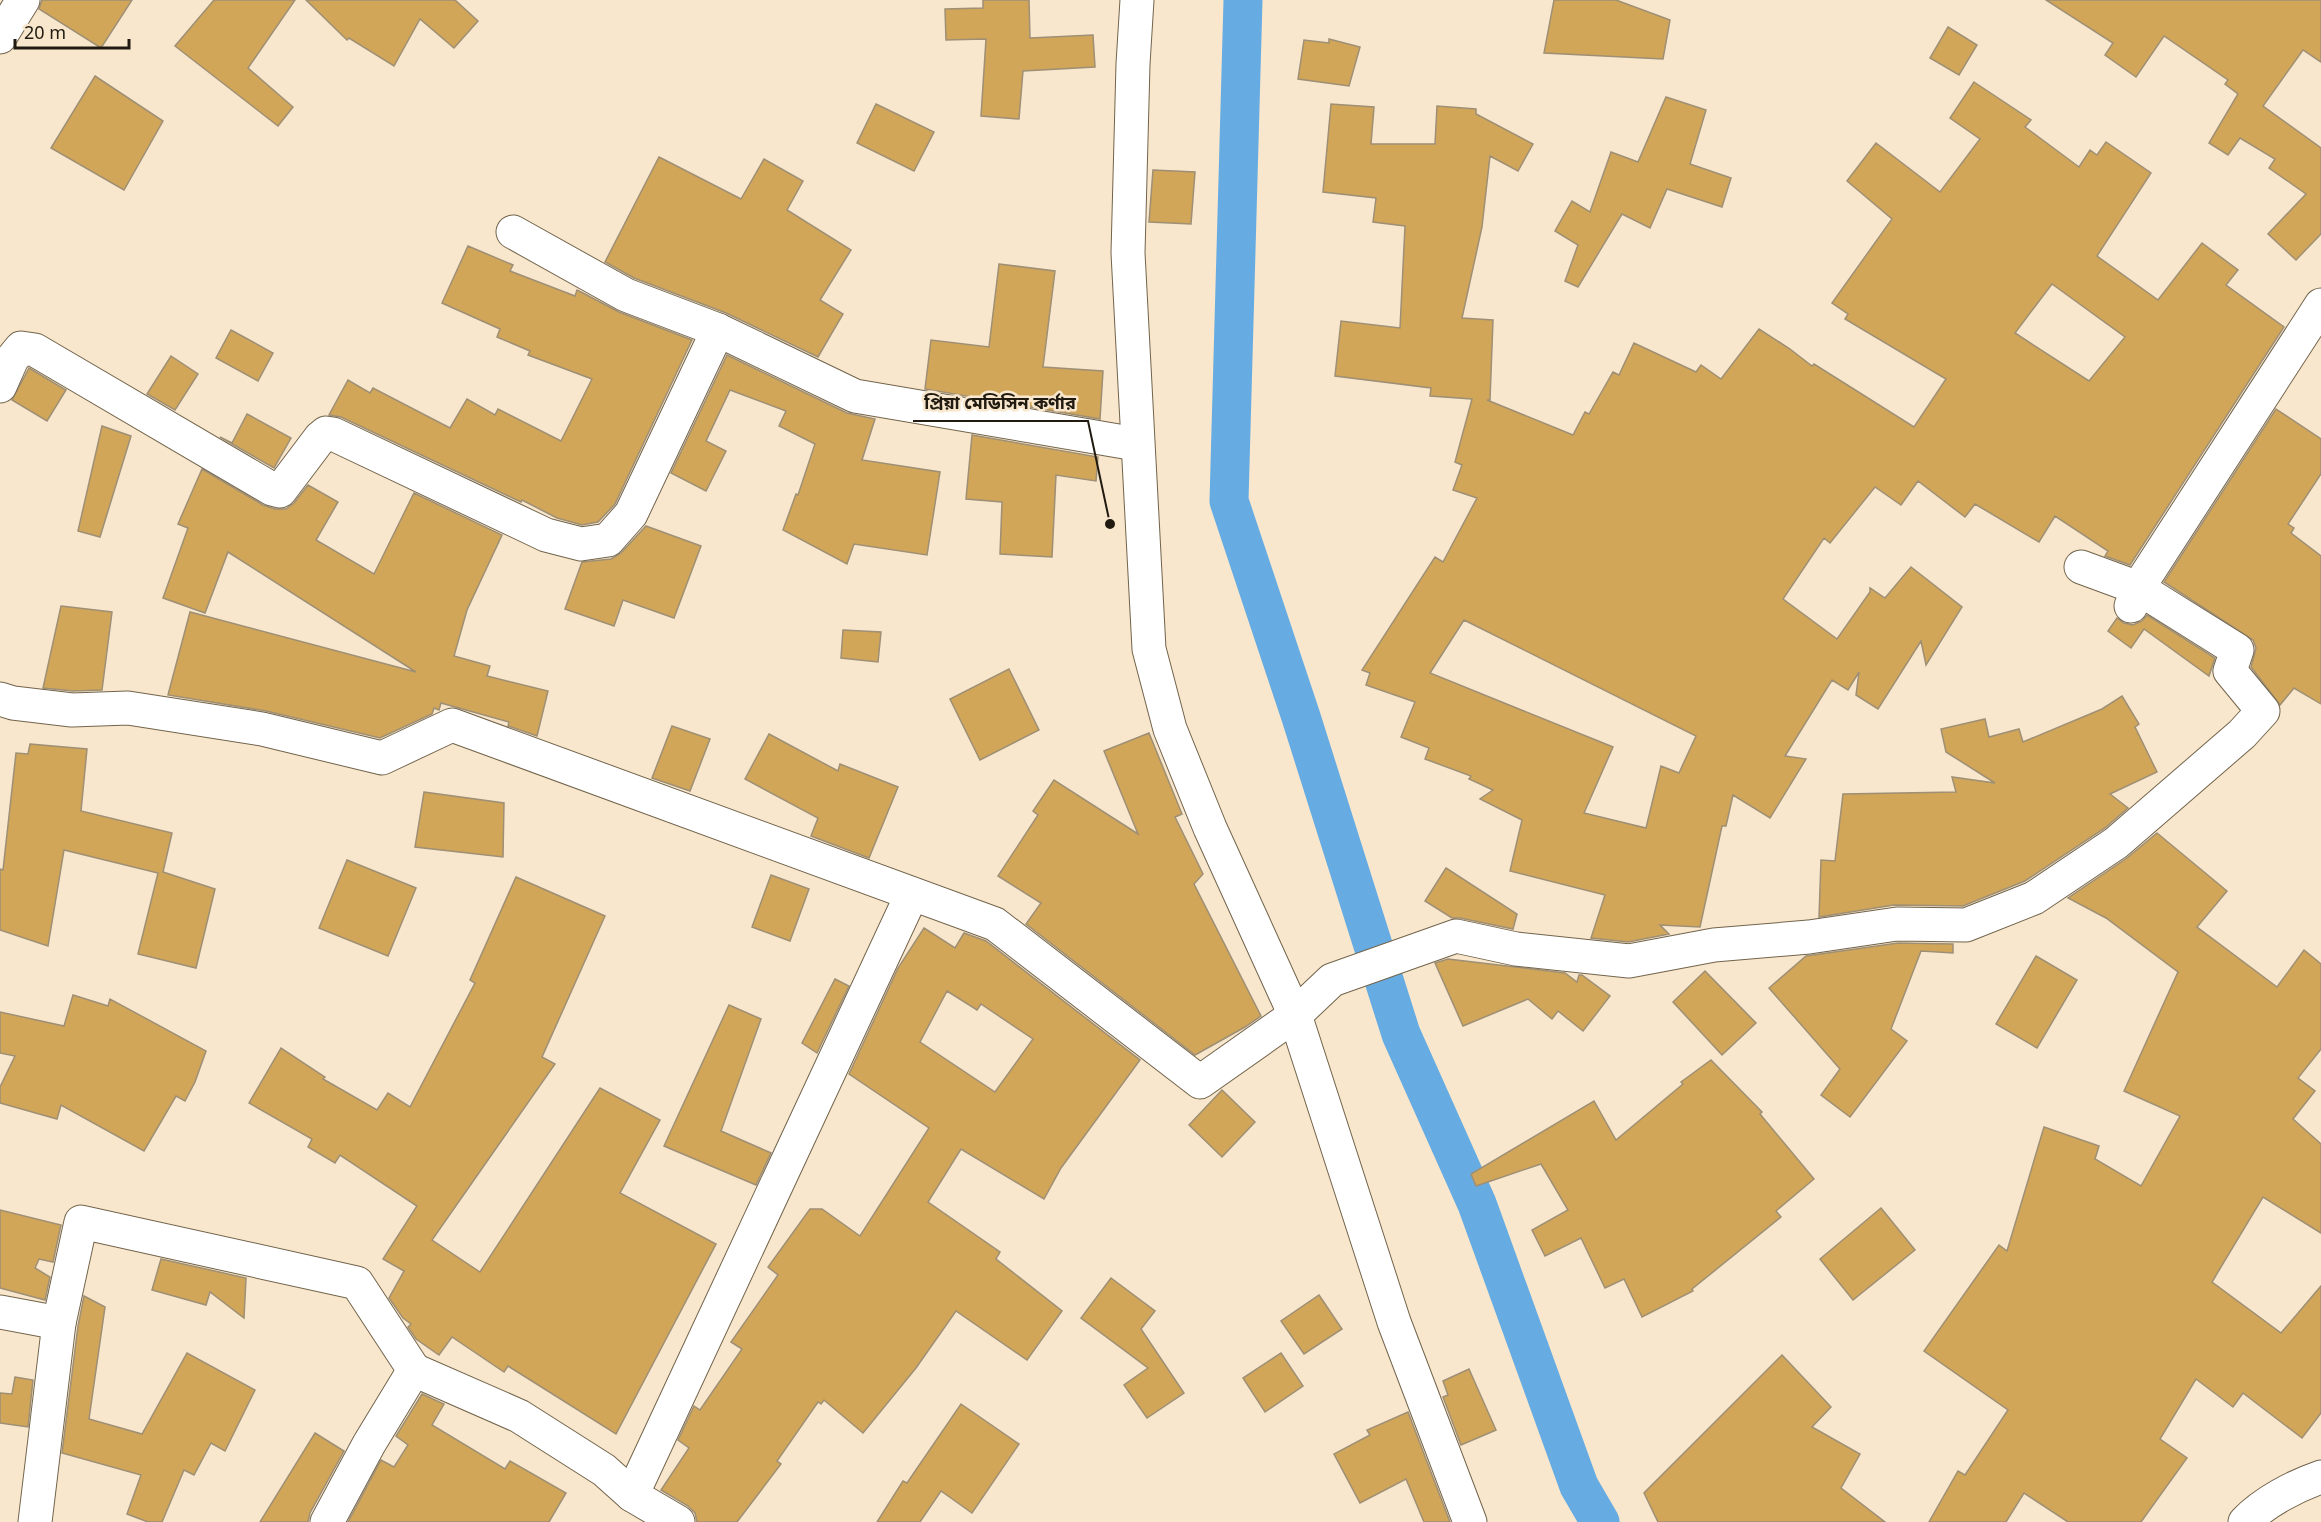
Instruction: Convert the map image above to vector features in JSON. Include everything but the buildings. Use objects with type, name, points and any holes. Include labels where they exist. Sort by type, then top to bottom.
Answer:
[{"type":"street","points":[[0,37],[23,0]]},
{"type":"street","points":[[1137,0],[1128,253],[1136,444],[1149,649],[1170,729],[1210,828],[1295,1015],[1394,1322],[1470,1522]]},
{"type":"street","points":[[513,232],[626,295],[718,330],[855,396],[1136,444]]},
{"type":"street","points":[[2134,597],[2321,305]]},
{"type":"street","points":[[0,386],[12,359],[10,344],[35,350],[272,489],[280,490],[320,438],[326,433],[333,434],[546,535],[581,544],[608,540],[631,514],[718,330]]},
{"type":"street","points":[[0,699],[13,703],[72,710],[139,709],[262,729],[382,758],[452,726],[995,924],[1200,1082],[1295,1015],[1332,980],[1456,936],[1516,949],[1629,961],[1714,945],[1809,937],[1897,924],[1966,925],[2034,898],[2116,843],[2242,734],[2263,711],[2230,671],[2237,650],[2081,567]]},
{"type":"street","points":[[632,1495],[912,894]]},
{"type":"street","points":[[34,1522],[59,1323],[81,1222],[357,1283],[414,1370],[519,1416],[604,1470],[632,1495],[678,1522]]},
{"type":"street","points":[[0,1312],[59,1323]]},
{"type":"street","points":[[327,1522],[369,1444],[414,1370]]},
{"type":"street","points":[[2245,1522],[2252,1514],[2303,1483],[2321,1477]]},
{"type":"waterway","points":[[1243,0],[1229,501],[1301,717],[1401,1034],[1477,1204],[1579,1486],[1600,1522]]},
{"type":"place","name":"প্রিয়া মেডিসিন কর্ণার","points":[[1110,524]]}]
